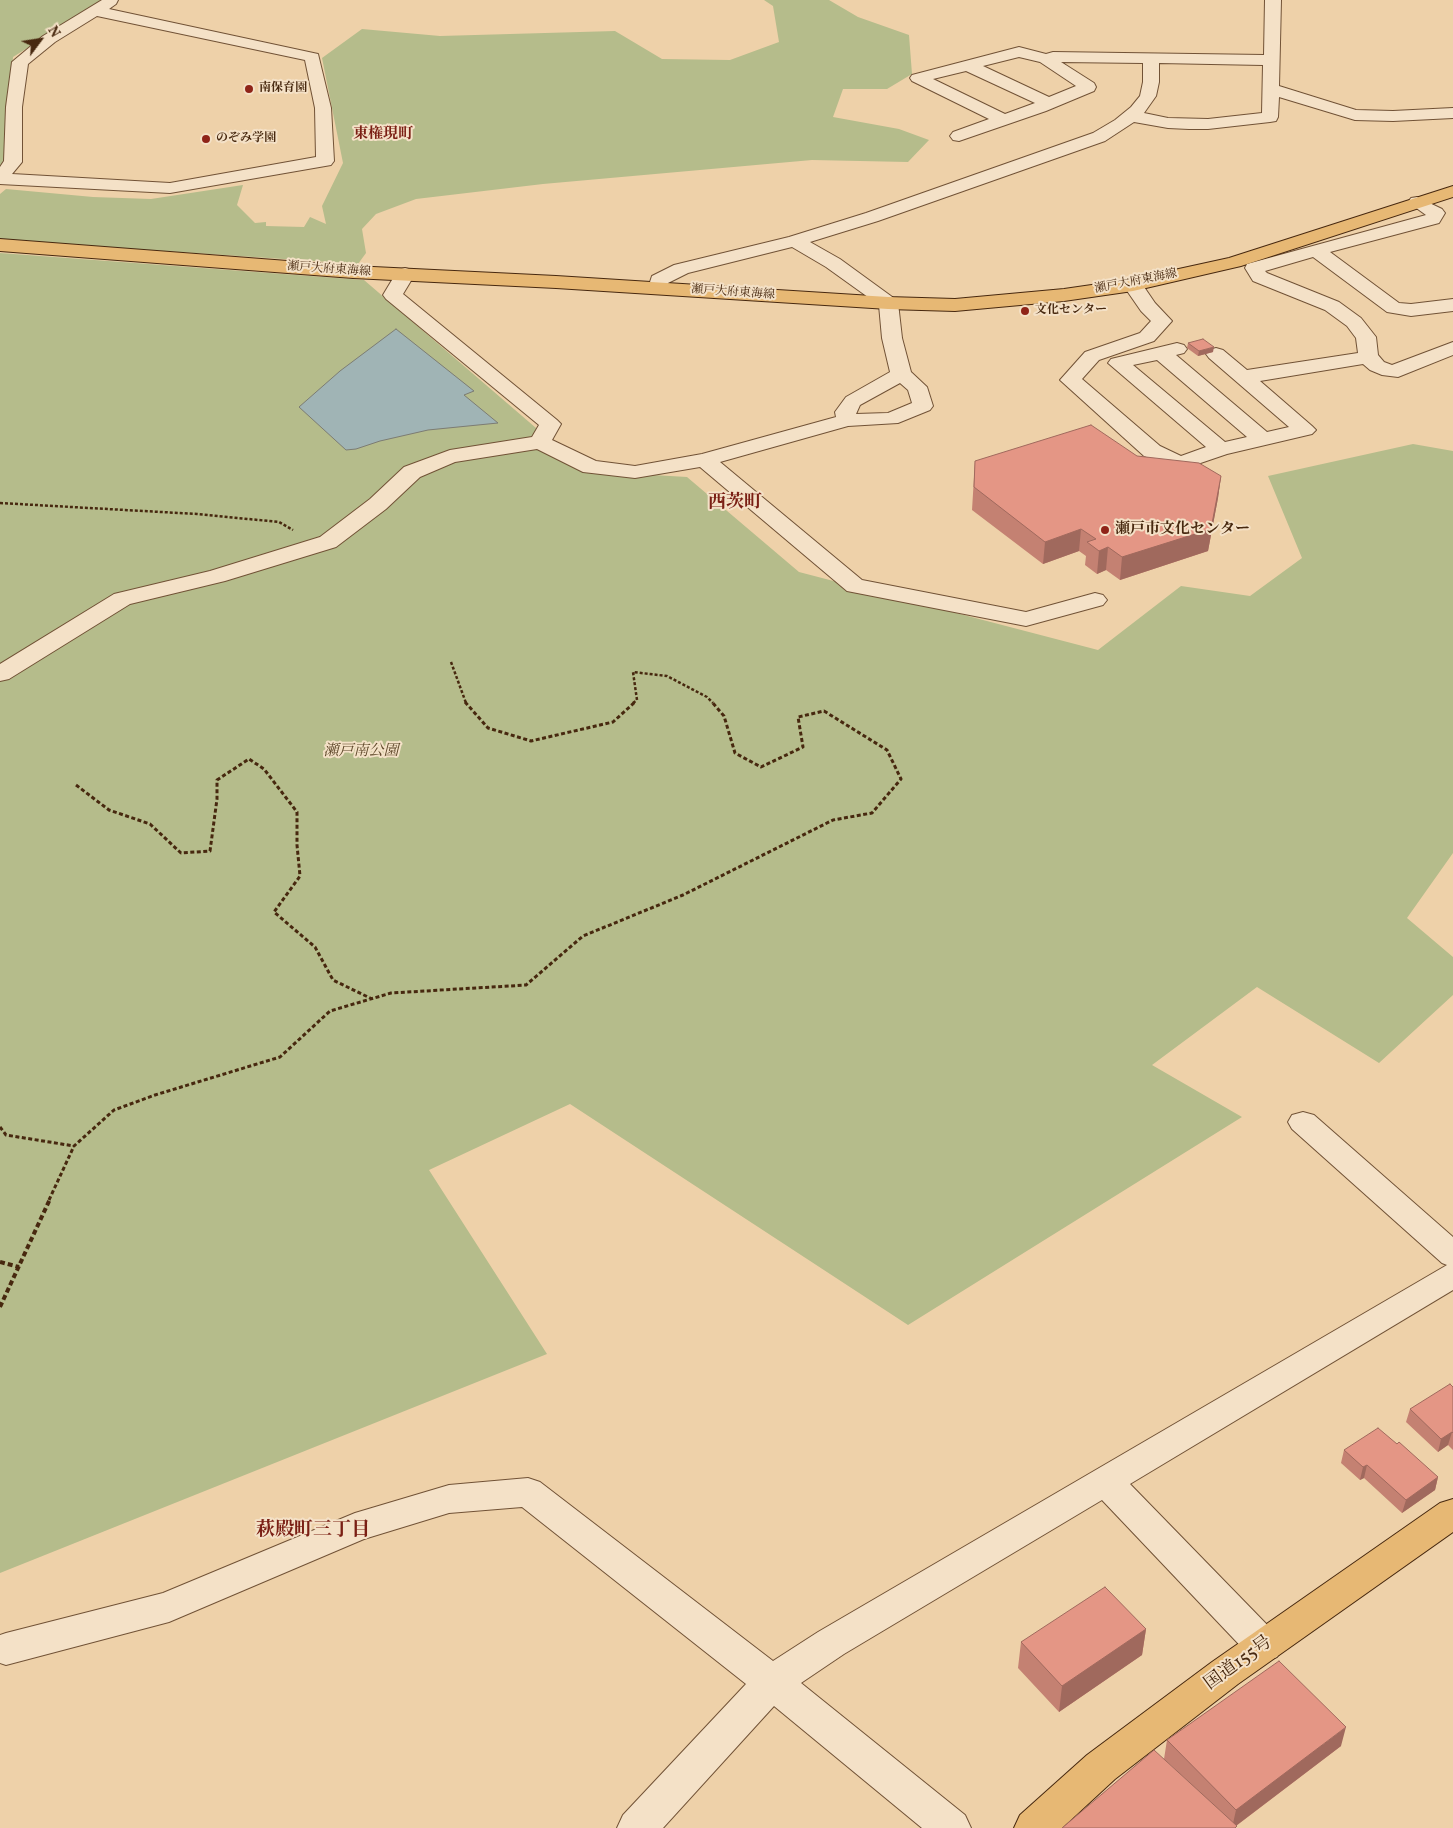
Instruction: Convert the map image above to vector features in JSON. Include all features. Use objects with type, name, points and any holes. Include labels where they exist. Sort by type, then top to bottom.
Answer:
[{"type":"main road","name":"瀬戸大府東海線","points":[[0,245],[405,274],[888,303],[955,305],[1064,295],[1133,285],[1234,262],[1453,191]]},
{"type":"main road","name":"国道155号","points":[[1034,1828],[1101,1767],[1264,1646],[1453,1512]]},
{"type":"street","points":[[0,179],[12,162],[14,107],[20,62],[49,40],[113,0]]},
{"type":"street","points":[[1130,116],[1168,123],[1208,124],[1270,117],[1273,0]]},
{"type":"street","points":[[0,179],[170,188],[325,161],[323,108],[312,56],[96,11]]},
{"type":"street","points":[[1046,59],[1103,51],[1153,58],[1271,60]]},
{"type":"street","points":[[959,136],[1004,120],[1088,87],[1046,59],[1029,53],[1012,52],[918,78],[1004,120]]},
{"type":"street","points":[[658,288],[659,280],[681,269],[795,241],[872,217],[1099,137],[1121,124],[1137,110],[1148,96],[1151,82],[1150,67],[1153,58]]},
{"type":"street","points":[[967,66],[1048,103]]},
{"type":"street","points":[[1271,88],[1356,115],[1393,116],[1453,113]]},
{"type":"street","points":[[1424,200],[1453,210]]},
{"type":"street","points":[[1424,200],[1436,213],[1433,218],[1254,268],[1260,277],[1332,306],[1354,322],[1366,337],[1368,357],[1377,366],[1389,371],[1398,371],[1453,348]]},
{"type":"street","points":[[0,674],[122,599],[217,576],[328,542],[378,504],[412,472],[450,456],[540,442],[591,467],[635,472],[704,460],[847,420],[891,419],[923,406],[916,387],[901,374],[892,338],[888,303],[833,263],[795,241]]},
{"type":"street","points":[[1316,250],[1394,308],[1411,310],[1453,306]]},
{"type":"street","points":[[405,274],[393,296],[550,424],[540,442]]},
{"type":"street","points":[[1133,285],[1148,307],[1162,321],[1147,337],[1092,356],[1070,380],[1152,451],[1180,464],[1221,449],[1305,430],[1216,354]]},
{"type":"street","points":[[1221,449],[1118,362],[1169,351],[1263,440]]},
{"type":"street","points":[[1244,377],[1368,357]]},
{"type":"street","points":[[847,420],[845,412],[853,401],[901,374]]},
{"type":"street","points":[[704,460],[855,586],[1026,619],[1095,600]]},
{"type":"street","points":[[1303,1122],[1453,1255]]},
{"type":"street","points":[[637,1828],[772,1682],[831,1643],[1453,1275]]},
{"type":"street","points":[[1105,1481],[1264,1646]]},
{"type":"street","points":[[6,1649],[170,1607],[354,1527],[449,1499],[528,1492],[772,1682],[951,1828]]},
{"type":"path","points":[[0,503],[78,506],[279,522],[303,536],[303,550]]},
{"type":"path","points":[[0,1308],[74,1146],[114,1110],[155,1095],[280,1057],[330,1011],[391,993],[526,985],[583,936],[683,895],[834,820],[872,813],[901,779],[887,750],[824,711],[798,717],[803,746],[761,766],[735,752],[724,716],[707,697],[667,676],[634,672],[638,700],[613,722],[531,741],[488,728],[466,704],[451,662]]},
{"type":"path","points":[[76,785],[110,810],[150,824],[181,854],[210,851],[217,799],[216,780],[250,759],[264,770],[297,812],[297,845],[300,876],[274,912],[315,947],[333,980],[372,999]]},
{"type":"path","points":[[0,1127],[6,1135],[74,1146]]},
{"type":"path","points":[[0,1262],[19,1267]]},
{"type":"green space","points":[[0,0],[100,0],[98,4],[13,57],[5,171],[0,175]]},
{"type":"green space","points":[[764,0],[829,0],[858,17],[909,35],[912,74],[887,89],[843,89],[833,117],[899,129],[929,140],[908,162],[812,160],[543,184],[416,199],[376,214],[362,229],[366,253],[358,264],[0,240],[0,194],[6,189],[93,197],[151,199],[243,185],[237,205],[255,223],[266,222],[266,226],[304,227],[310,217],[326,224],[322,206],[343,163],[322,58],[362,29],[440,36],[615,31],[662,59],[730,60],[779,42],[773,6]]},
{"type":"green space","name":"瀬戸南公園","points":[[0,253],[364,280],[586,471],[687,477],[799,572],[1098,650],[1181,586],[1250,596],[1302,558],[1268,476],[1413,444],[1453,451],[1453,853],[1407,918],[1453,957],[1453,995],[1379,1063],[1257,987],[1152,1065],[1242,1117],[908,1325],[570,1104],[429,1170],[547,1354],[0,1573]]},
{"type":"shaded area","points":[[396,329],[474,391],[464,395],[498,423],[428,430],[346,450],[299,407],[340,371]]},
{"type":"building","points":[[1203,339],[1214,347],[1199,351],[1188,343]]},
{"type":"building","name":"瀬戸市文化センター","points":[[1091,425],[1137,456],[1199,463],[1221,476],[1211,529],[1122,557],[1108,547],[1099,551],[1087,542],[1096,539],[1081,529],[1045,542],[974,487],[975,461]]},
{"type":"building","points":[[1450,1384],[1453,1387],[1453,1433],[1441,1439],[1410,1409]]},
{"type":"building","points":[[1378,1428],[1397,1444],[1399,1442],[1438,1477],[1406,1500],[1367,1465],[1363,1467],[1344,1450]]},
{"type":"building","points":[[1105,1587],[1146,1629],[1062,1686],[1021,1642]]},
{"type":"building","points":[[1279,1661],[1346,1727],[1236,1810],[1167,1740]]},
{"type":"building","points":[[1154,1750],[1237,1826],[1235,1828],[1062,1828]]},
{"type":"place","name":"南保育園","points":[[249,89]]},
{"type":"place","name":"のぞみ学園","points":[[206,139]]},
{"type":"place","name":"文化センター","points":[[1025,311]]},
{"type":"place","name":"瀬戸市文化センター","points":[[1105,530]]},
{"type":"district","name":"東権現町","points":[[383,135]]},
{"type":"district","name":"西茨町","points":[[735,504]]},
{"type":"district","name":"萩殿町三丁目","points":[[313,1532]]}]
